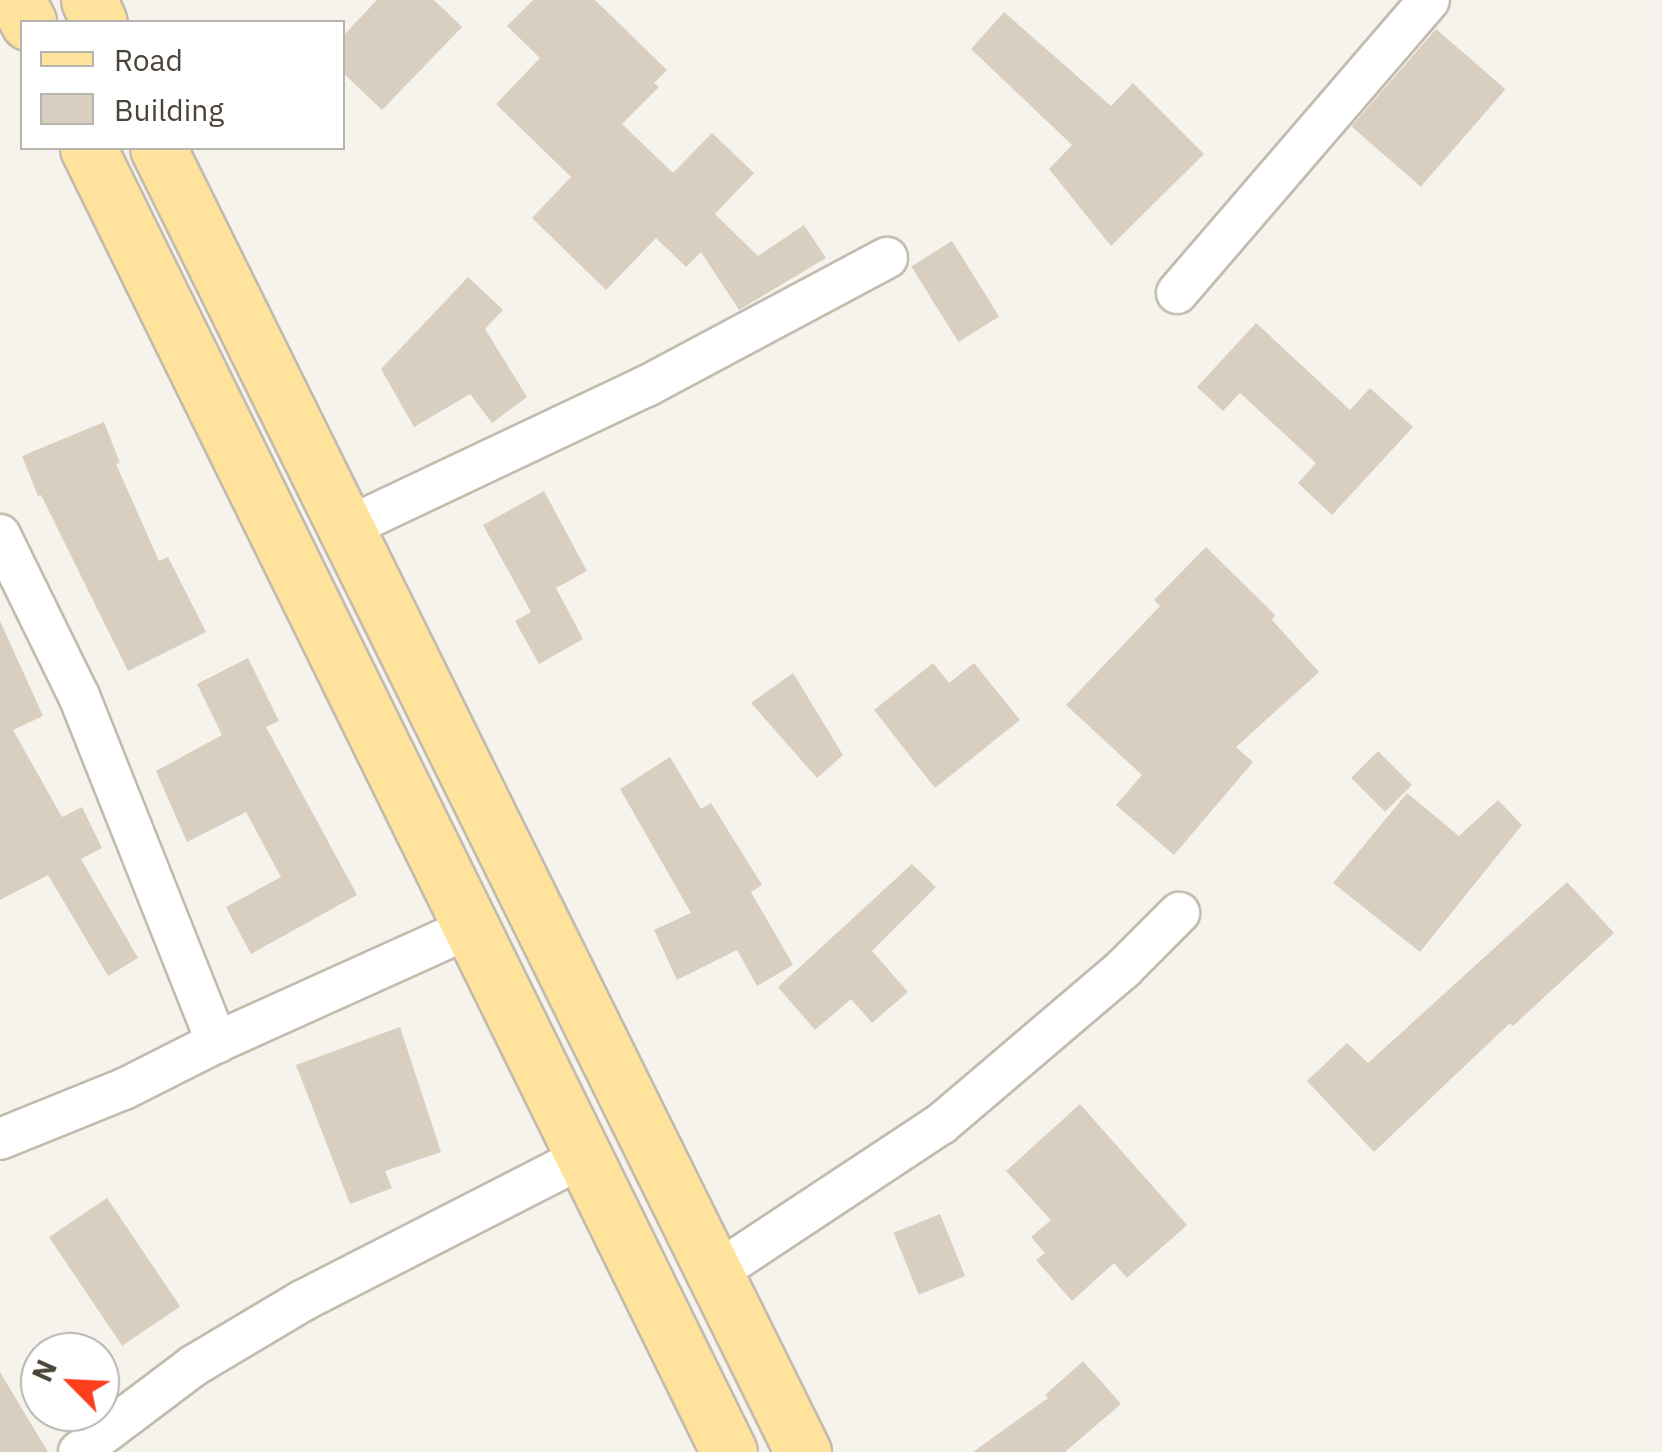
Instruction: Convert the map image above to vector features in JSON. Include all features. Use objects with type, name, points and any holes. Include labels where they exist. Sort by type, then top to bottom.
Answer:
[{"type":"main road","points":[[89,150],[729,1452]]},
{"type":"main road","points":[[159,150],[803,1452]]},
{"type":"street","points":[[1178,293],[1429,0]]},
{"type":"street","points":[[344,530],[647,386],[886,258]]},
{"type":"street","points":[[0,534],[79,696],[217,1042]]},
{"type":"street","points":[[714,1274],[941,1124],[1124,968],[1179,913]]},
{"type":"street","points":[[0,1139],[124,1089],[217,1042],[470,928]]},
{"type":"street","points":[[79,1452],[193,1366],[302,1301],[583,1157]]},
{"type":"building","points":[[377,0],[434,0],[462,27],[382,110],[345,75],[345,34]]},
{"type":"building","points":[[533,0],[595,0],[667,70],[654,83],[659,87],[622,124],[673,173],[712,133],[754,173],[715,214],[758,256],[804,225],[826,258],[739,310],[701,252],[686,267],[656,238],[606,290],[532,218],[571,177],[496,104],[540,58],[507,26]]},
{"type":"building","points":[[1004,12],[1111,106],[1133,83],[1204,154],[1111,246],[1049,169],[1072,145],[971,49]]},
{"type":"building","points":[[1436,29],[1505,89],[1421,187],[1351,126]]},
{"type":"building","points":[[952,241],[999,316],[958,342],[911,266]]},
{"type":"building","points":[[468,277],[503,310],[485,329],[527,397],[492,423],[470,394],[414,427],[381,369]]},
{"type":"building","points":[[1256,323],[1350,410],[1370,388],[1413,427],[1332,515],[1298,483],[1316,463],[1240,393],[1223,411],[1197,387]]},
{"type":"building","points":[[104,422],[120,463],[116,464],[159,561],[168,557],[206,632],[128,671],[41,495],[38,496],[22,456]]},
{"type":"building","points":[[544,491],[587,571],[556,588],[583,639],[539,664],[515,621],[531,612],[483,525]]},
{"type":"building","points":[[1206,547],[1275,615],[1272,620],[1319,672],[1236,747],[1253,762],[1174,855],[1116,805],[1142,775],[1066,705],[1160,606],[1154,600]]},
{"type":"building","points":[[0,621],[43,716],[13,730],[62,817],[82,807],[102,848],[81,859],[138,958],[108,976],[48,875],[0,900]]},
{"type":"building","points":[[248,658],[279,721],[266,727],[357,895],[251,954],[226,907],[281,877],[246,812],[187,842],[156,771],[222,735],[197,684]]},
{"type":"building","points":[[933,663],[949,683],[974,663],[1020,720],[935,788],[874,710]]},
{"type":"building","points":[[793,673],[843,755],[817,778],[751,703]]},
{"type":"building","points":[[1378,751],[1412,785],[1385,812],[1351,778]]},
{"type":"building","points":[[670,757],[701,809],[711,803],[762,885],[751,892],[793,965],[757,986],[737,950],[677,980],[654,930],[691,913],[620,789]]},
{"type":"building","points":[[1407,793],[1459,836],[1498,800],[1522,825],[1420,952],[1333,883]]},
{"type":"building","points":[[912,864],[936,887],[872,951],[908,992],[872,1023],[851,999],[815,1030],[778,987]]},
{"type":"building","points":[[1567,882],[1614,933],[1513,1026],[1510,1023],[1374,1152],[1307,1081],[1347,1043],[1368,1063]]},
{"type":"building","points":[[400,1027],[441,1152],[385,1171],[392,1188],[350,1204],[296,1065]]},
{"type":"building","points":[[1080,1104],[1187,1225],[1127,1278],[1114,1263],[1072,1301],[1036,1260],[1045,1253],[1031,1237],[1051,1220],[1006,1171]]},
{"type":"building","points":[[107,1198],[180,1307],[122,1346],[120,1332],[113,1332],[49,1237]]},
{"type":"building","points":[[940,1214],[965,1276],[919,1295],[894,1233]]},
{"type":"building","points":[[1083,1361],[1121,1404],[1065,1452],[973,1452],[1048,1398],[1045,1395]]},
{"type":"building","points":[[0,1372],[20,1405],[20,1432],[36,1432],[48,1452],[0,1452]]}]
